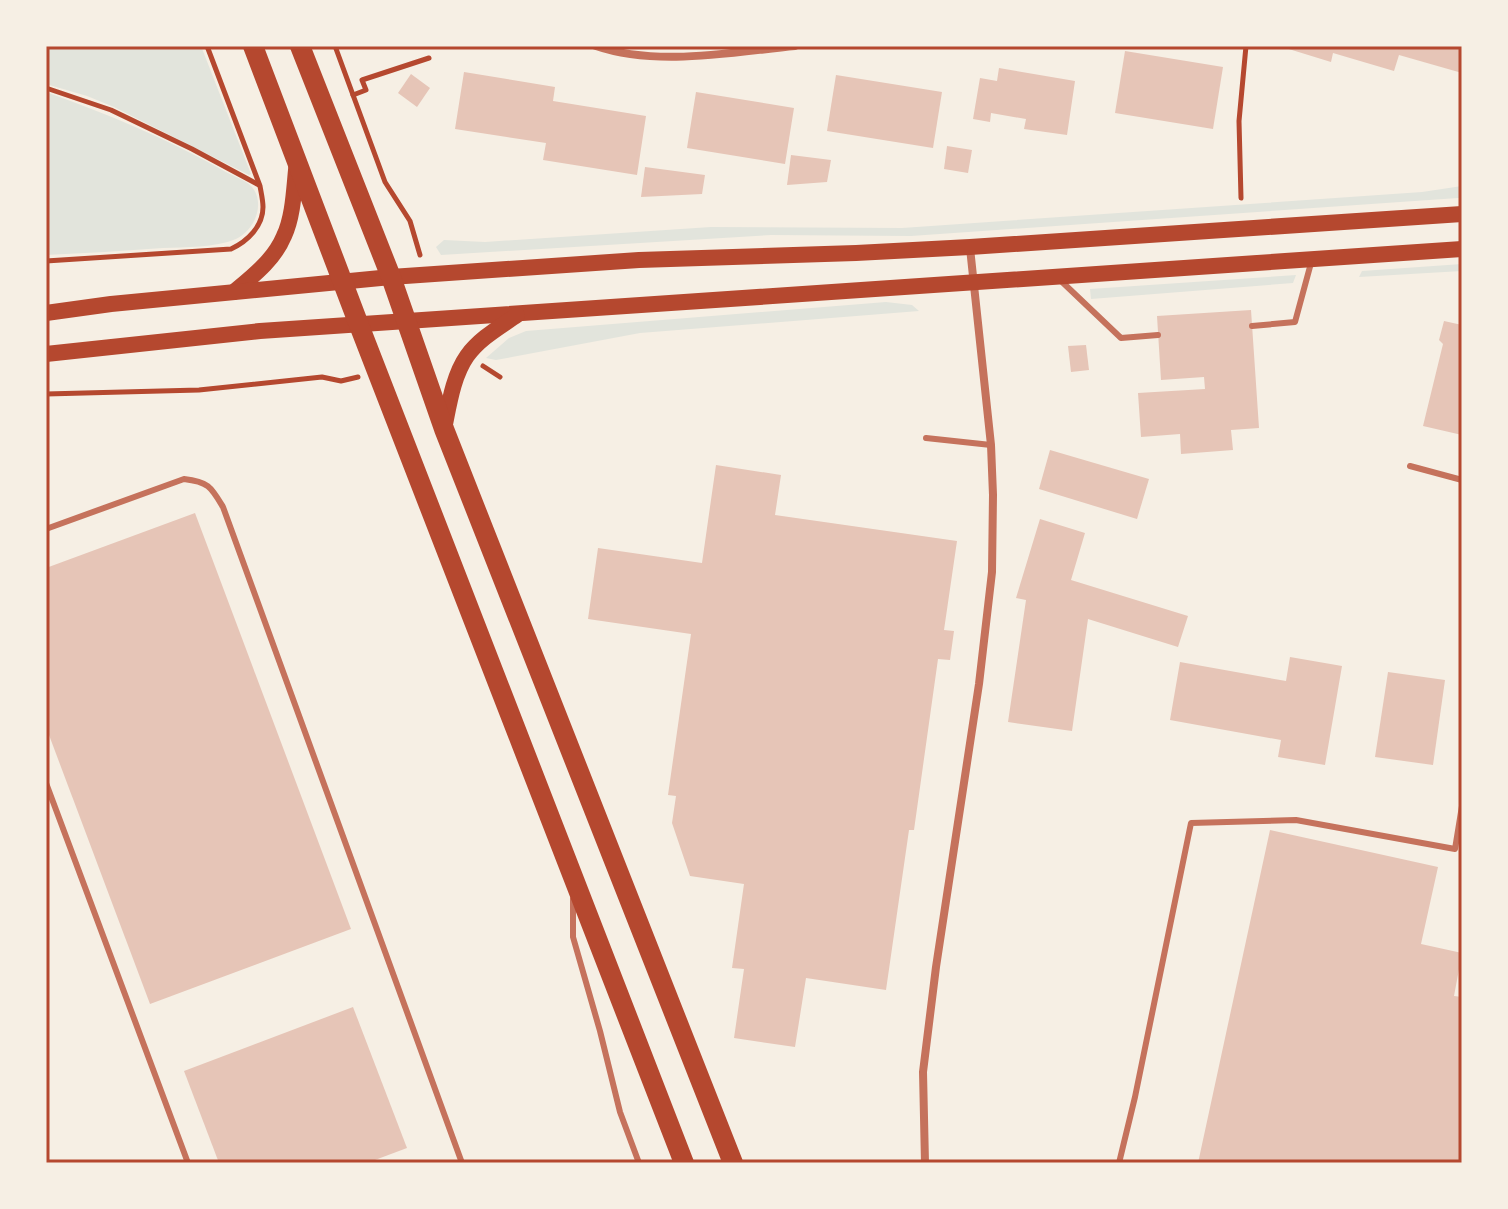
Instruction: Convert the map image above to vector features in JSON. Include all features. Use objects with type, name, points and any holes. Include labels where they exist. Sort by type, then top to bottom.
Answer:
[{"type":"main road","points":[[253,46],[684,1163]]},
{"type":"main road","points":[[300,46],[391,277],[444,429],[733,1163]]},
{"type":"main road","points":[[234,292],[272,257],[285,236],[297,160]]},
{"type":"main road","points":[[46,313],[391,277],[639,260],[970,247],[1462,214]]},
{"type":"main road","points":[[46,354],[260,331],[1462,249]]},
{"type":"main road","points":[[444,429],[451,396],[467,356],[481,341],[521,313]]},
{"type":"street","points":[[596,46],[648,57],[795,46]]},
{"type":"street","points":[[925,1163],[923,1072],[979,684],[992,572],[991,445],[970,247]]},
{"type":"lane","points":[[1252,326],[1295,322],[1312,259]]},
{"type":"lane","points":[[1056,277],[1121,338],[1158,335]]},
{"type":"lane","points":[[926,438],[991,445]]},
{"type":"lane","points":[[1410,466],[1462,480]]},
{"type":"lane","points":[[46,529],[184,479],[202,481],[211,488],[223,507],[462,1163]]},
{"type":"lane","points":[[46,783],[188,1163]]},
{"type":"lane","points":[[1119,1163],[1191,823],[1296,820],[1458,851],[1462,806]]},
{"type":"lane","points":[[573,879],[573,937],[620,1112],[639,1163]]},
{"type":"path","points":[[46,261],[231,249],[252,234],[259,224],[263,206],[260,186],[207,46]]},
{"type":"path","points":[[335,46],[385,182],[410,221],[426,276]]},
{"type":"path","points":[[1241,198],[1239,121],[1246,46]]},
{"type":"path","points":[[353,95],[366,90],[362,80],[429,58]]},
{"type":"path","points":[[46,88],[111,110],[260,186]]},
{"type":"path","points":[[46,394],[199,390],[322,377],[341,381],[378,372]]},
{"type":"shaded area","points":[[46,46],[201,46],[251,174],[114,107],[46,84]]},
{"type":"shaded area","points":[[46,92],[138,128],[246,182],[252,187],[258,201],[253,224],[236,239],[209,246],[46,255]]},
{"type":"shaded area","points":[[1462,186],[1462,198],[911,236],[771,235],[441,255],[436,247],[444,240],[485,242],[711,227],[902,228],[1422,192]]},
{"type":"shaded area","points":[[1462,264],[1462,271],[1359,277],[1362,271]]},
{"type":"shaded area","points":[[1296,275],[1293,283],[1091,299],[1090,289]]},
{"type":"shaded area","points":[[886,302],[912,305],[919,311],[640,333],[496,360],[486,358],[509,338],[526,331]]},
{"type":"building","points":[[1279,46],[1462,46],[1462,73],[1399,55],[1394,71],[1333,53],[1331,62]]},
{"type":"building","points":[[1125,51],[1223,67],[1213,129],[1115,113]]},
{"type":"building","points":[[999,68],[1075,81],[1067,135],[1024,129],[1026,119],[991,113],[990,122],[973,119],[980,78],[997,81]]},
{"type":"building","points":[[464,72],[555,87],[553,101],[646,116],[637,175],[543,160],[546,143],[455,129]]},
{"type":"building","points":[[411,74],[430,88],[417,107],[398,93]]},
{"type":"building","points":[[836,75],[942,92],[933,148],[827,131]]},
{"type":"building","points":[[696,92],[794,108],[785,164],[687,148]]},
{"type":"building","points":[[947,146],[972,150],[968,173],[944,169]]},
{"type":"building","points":[[791,155],[831,160],[827,182],[787,185]]},
{"type":"building","points":[[645,167],[705,175],[702,194],[641,197]]},
{"type":"building","points":[[1251,310],[1259,428],[1231,430],[1233,450],[1181,454],[1180,434],[1141,437],[1138,393],[1205,389],[1204,377],[1161,380],[1157,316]]},
{"type":"building","points":[[1444,321],[1462,325],[1462,435],[1423,426],[1443,344],[1439,340]]},
{"type":"building","points":[[1086,345],[1089,370],[1071,372],[1068,346]]},
{"type":"building","points":[[1050,450],[1149,479],[1137,519],[1039,489]]},
{"type":"building","points":[[716,465],[781,475],[775,515],[957,541],[944,630],[954,631],[950,660],[938,659],[914,830],[909,830],[886,990],[806,978],[795,1047],[734,1038],[744,969],[732,968],[744,884],[690,876],[672,823],[676,796],[668,795],[691,634],[588,619],[598,548],[702,563]]},
{"type":"building","points":[[195,513],[351,929],[150,1004],[46,727],[46,568]]},
{"type":"building","points":[[1040,519],[1085,533],[1071,580],[1188,616],[1178,647],[1088,619],[1072,731],[1008,722],[1026,600],[1016,598]]},
{"type":"building","points":[[1290,657],[1342,666],[1325,765],[1278,757],[1281,740],[1170,720],[1180,662],[1286,681]]},
{"type":"building","points":[[1388,672],[1445,680],[1433,765],[1375,757]]},
{"type":"building","points":[[1270,830],[1438,867],[1421,944],[1462,953],[1454,996],[1462,997],[1462,1163],[1198,1163]]},
{"type":"building","points":[[353,1007],[407,1148],[367,1163],[219,1163],[184,1071]]}]
